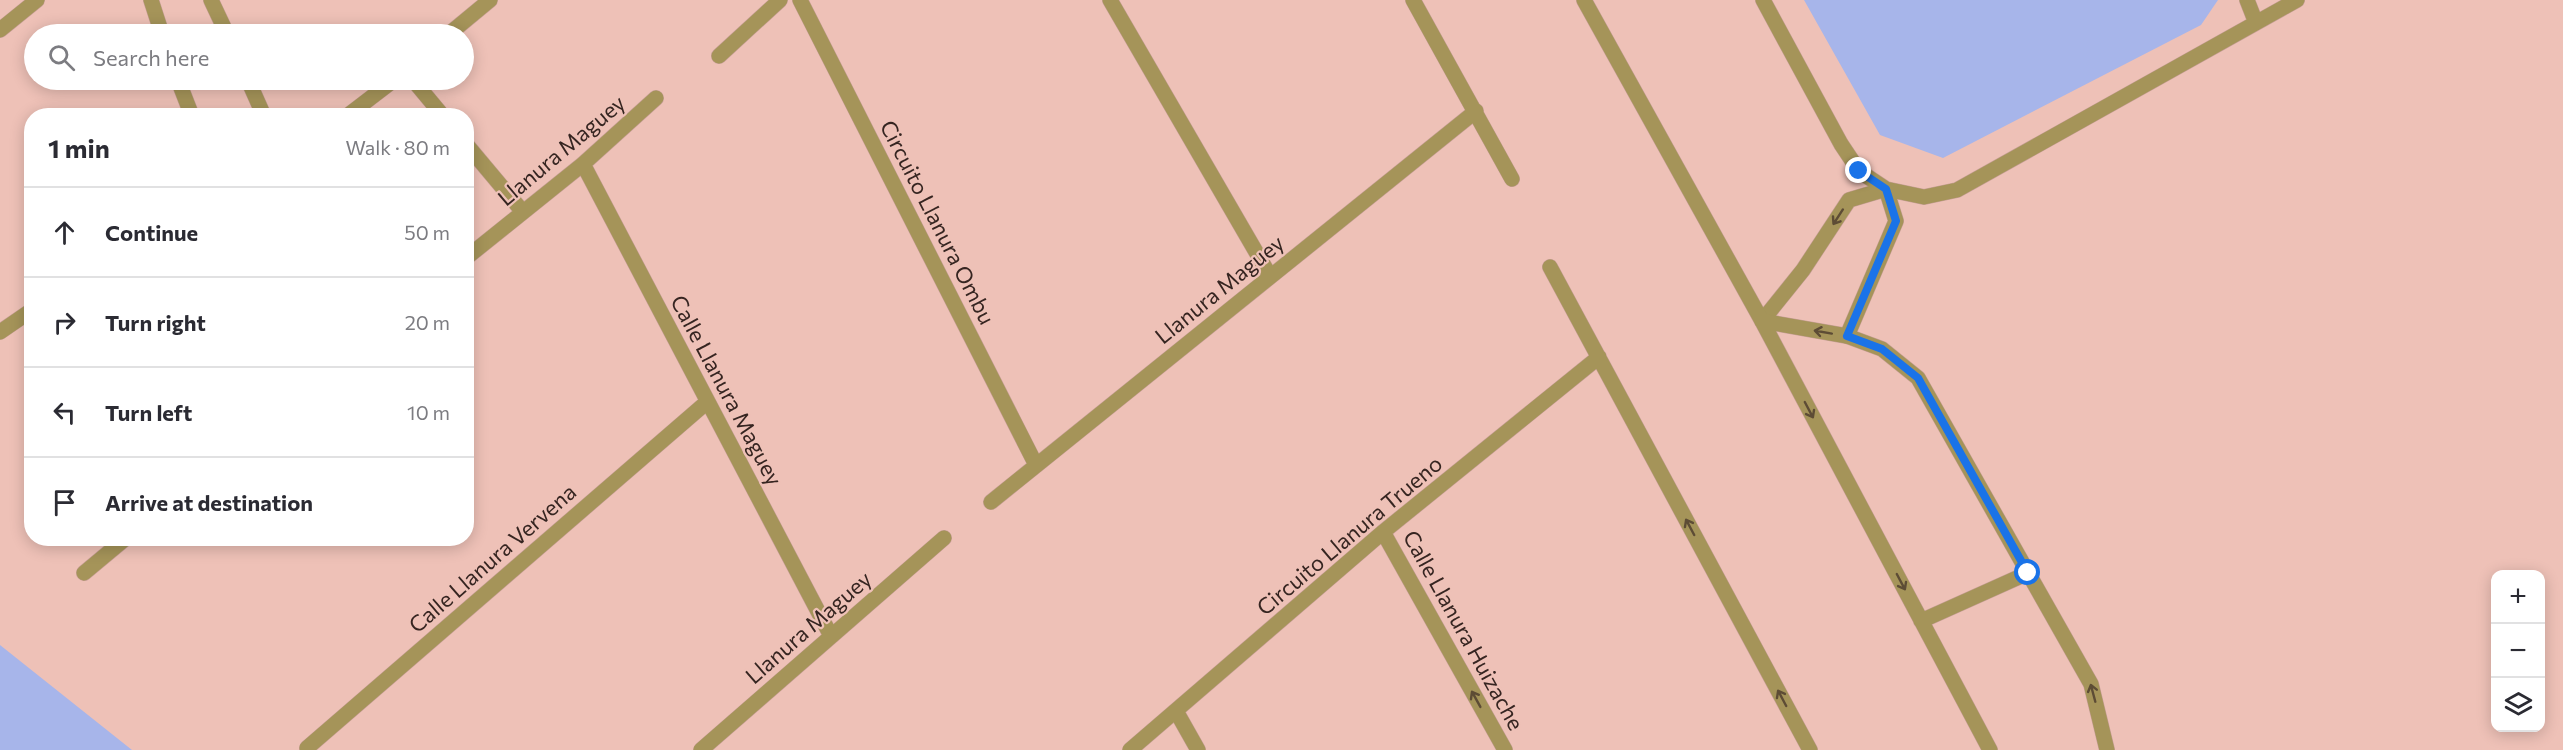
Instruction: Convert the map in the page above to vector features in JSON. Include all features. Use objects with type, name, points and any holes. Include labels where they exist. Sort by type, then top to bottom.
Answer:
[{"type":"street","points":[[0,30],[38,0]]},
{"type":"street","points":[[151,0],[159,24]]},
{"type":"street","points":[[212,0],[223,24]]},
{"type":"street","points":[[461,24],[490,0]]},
{"type":"street","points":[[718,56],[780,0]]},
{"type":"street","name":"Circuito Llanura Ombu","points":[[800,0],[1036,465]]},
{"type":"street","points":[[1110,0],[1270,276]]},
{"type":"street","points":[[1413,0],[1512,179]]},
{"type":"street","points":[[1584,0],[1762,321],[1990,750]]},
{"type":"street","points":[[1762,0],[1859,171],[1886,189],[1924,197],[1957,190],[2297,0]]},
{"type":"street","points":[[2247,0],[2256,23]]},
{"type":"street","points":[[182,90],[189,108]]},
{"type":"street","points":[[252,90],[260,108]]},
{"type":"street","points":[[356,108],[381,90]]},
{"type":"street","points":[[421,90],[436,108]]},
{"type":"street","name":"Llanura Maguey","points":[[474,249],[583,164],[656,98]]},
{"type":"street","name":"Llanura Maguey","points":[[991,502],[1476,111]]},
{"type":"street","points":[[474,154],[523,212]]},
{"type":"street","name":"Calle Llanura Maguey","points":[[583,164],[831,636]]},
{"type":"street","points":[[1762,321],[1803,270],[1849,200],[1886,189]]},
{"type":"street","points":[[1847,336],[1896,221],[1886,189]]},
{"type":"street","points":[[1550,267],[1810,750]]},
{"type":"street","points":[[0,332],[24,316]]},
{"type":"street","points":[[1762,321],[1847,336],[1882,349],[1918,378],[2091,684],[2107,750]]},
{"type":"street","name":"Circuito Llanura Trueno","points":[[1130,750],[1383,532],[1599,357]]},
{"type":"street","name":"Calle Llanura Vervena","points":[[307,748],[707,402]]},
{"type":"street","name":"Calle Llanura Huizache","points":[[1383,532],[1505,750]]},
{"type":"street","name":"Llanura Maguey","points":[[701,750],[944,538]]},
{"type":"street","points":[[84,573],[116,546]]},
{"type":"street","points":[[1921,621],[2028,573]]},
{"type":"street","points":[[1176,711],[1198,750]]},
{"type":"shaded area","points":[[1804,0],[2218,0],[2201,25],[1943,158],[1880,135]]},
{"type":"shaded area","points":[[0,645],[132,750],[0,750]]},
{"type":"route","points":[[1859,171],[1886,189],[1896,221],[1882,249],[1847,336],[1882,349],[1918,378],[2028,573]]}]
